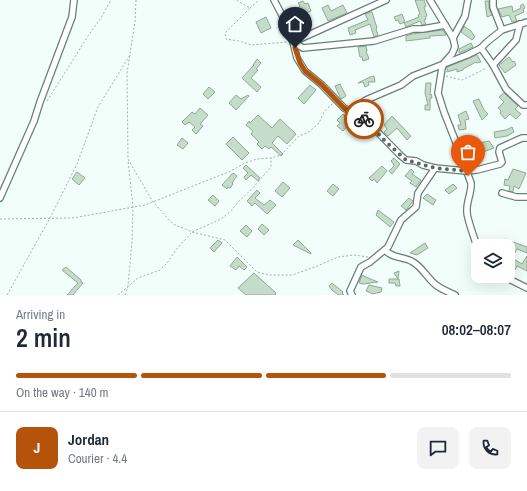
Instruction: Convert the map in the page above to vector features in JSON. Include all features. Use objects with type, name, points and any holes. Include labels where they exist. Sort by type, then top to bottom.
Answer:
[{"type":"street","points":[[0,198],[34,121],[72,16],[74,0]]},
{"type":"street","points":[[274,0],[284,19],[293,42],[297,58],[305,71],[322,85],[344,108],[363,117],[386,142],[406,160],[435,168],[466,171],[477,170],[502,163],[499,152],[500,148],[522,138],[527,138]]},
{"type":"street","points":[[293,42],[386,0]]},
{"type":"street","points":[[430,0],[453,38],[455,47],[452,54],[444,63],[440,75],[438,93],[445,118],[455,140],[471,187],[468,199],[467,214],[475,239]]},
{"type":"street","points":[[453,38],[466,16],[468,0]]},
{"type":"street","points":[[493,0],[493,7],[502,30]]},
{"type":"street","points":[[350,111],[366,100],[401,85],[413,76],[482,48],[502,30],[527,22]]},
{"type":"street","points":[[493,65],[516,40],[520,24]]},
{"type":"street","points":[[293,42],[303,48],[374,41],[413,29],[423,29],[444,25]]},
{"type":"street","points":[[482,48],[506,89],[523,105],[527,105]]},
{"type":"street","points":[[352,295],[350,291],[361,267],[385,250],[401,220],[416,207],[418,193],[435,168]]},
{"type":"street","points":[[502,193],[516,197],[527,197]]},
{"type":"street","points":[[385,250],[390,256],[403,258],[415,263],[436,285],[455,295]]},
{"type":"street","points":[[515,282],[527,288]]},
{"type":"path","points":[[46,101],[101,18],[110,0]]},
{"type":"path","points":[[125,295],[128,286],[133,207],[128,159],[127,73],[135,22],[136,0]]},
{"type":"path","points":[[237,0],[250,8]]},
{"type":"path","points":[[259,0],[225,34],[226,39],[252,45],[293,42]]},
{"type":"path","points":[[7,295],[50,218],[77,164],[98,107],[130,54]]},
{"type":"path","points":[[440,75],[462,80],[493,65]]},
{"type":"path","points":[[0,220],[72,218],[145,205],[154,202],[230,171],[245,163],[257,159],[271,158],[282,155],[299,136],[309,132],[319,123],[324,112],[336,100]]},
{"type":"path","points":[[118,295],[138,278],[160,270],[168,262],[175,250],[192,232],[221,219],[231,211],[271,168],[271,158]]},
{"type":"path","points":[[128,159],[154,202],[173,224],[192,232],[225,240],[257,272],[270,275],[292,274],[315,267],[338,257],[354,255],[374,258]]},
{"type":"building","points":[[415,0],[424,0],[426,6],[424,7],[427,16],[424,20],[426,24],[422,25],[420,21],[406,27],[404,23],[419,17],[418,15],[420,14]]},
{"type":"building","points":[[303,1],[305,4],[308,3],[311,11],[299,16],[306,31],[303,33],[302,31],[299,32],[293,20],[290,22],[286,13],[298,8],[300,6],[298,3]]},
{"type":"building","points":[[485,1],[489,1],[489,8],[492,15],[487,17]]},
{"type":"building","points":[[523,4],[525,8],[523,9],[524,12],[515,16],[517,21],[512,22],[509,15],[502,17],[498,9],[512,6],[513,12],[521,8],[520,6]]},
{"type":"building","points":[[328,5],[331,11],[343,5],[347,13],[328,21],[322,8]]},
{"type":"building","points":[[372,12],[378,35],[374,37],[370,24],[355,30],[356,33],[350,35],[348,28],[368,20],[365,14]]},
{"type":"building","points":[[402,14],[405,22],[400,24],[394,17]]},
{"type":"building","points":[[266,17],[271,28],[261,33],[256,22]]},
{"type":"building","points":[[464,26],[471,31],[475,37],[472,40],[461,32]]},
{"type":"building","points":[[443,30],[446,35],[430,36],[430,38],[406,41],[406,36],[412,34]]},
{"type":"building","points":[[471,43],[473,47],[459,53],[459,49]]},
{"type":"building","points":[[366,46],[369,59],[363,61],[362,57],[360,57],[358,47]]},
{"type":"building","points":[[477,55],[481,62],[476,62],[457,72],[457,69],[447,72],[447,67]]},
{"type":"building","points":[[509,57],[516,65],[505,73],[499,65]]},
{"type":"building","points":[[257,59],[261,63],[256,69],[258,70],[251,78],[261,87],[257,92],[242,78],[254,65]]},
{"type":"building","points":[[374,76],[375,82],[368,82],[369,85],[365,87],[363,82],[358,83],[370,77]]},
{"type":"building","points":[[426,83],[431,83],[430,95],[431,94],[432,98],[430,98],[430,110],[425,110],[425,105],[428,105],[425,93]]},
{"type":"building","points":[[340,84],[346,96],[341,99],[335,86]]},
{"type":"building","points":[[310,85],[316,90],[304,104],[298,98]]},
{"type":"building","points":[[209,87],[215,92],[208,99],[203,94]]},
{"type":"building","points":[[504,93],[518,106],[515,109],[521,114],[516,119],[510,114],[505,119],[500,113],[501,111],[498,108],[504,102],[499,97]]},
{"type":"building","points":[[236,95],[241,99],[248,95],[249,96],[236,110],[229,103]]},
{"type":"building","points":[[479,99],[484,110],[488,114],[482,120],[473,101]]},
{"type":"building","points":[[200,108],[208,115],[200,124],[203,126],[196,134],[192,130],[195,127],[189,122],[185,125],[182,122],[192,112],[195,114]]},
{"type":"building","points":[[466,111],[469,119],[465,120],[466,129],[459,130],[458,125],[461,125],[458,115]]},
{"type":"building","points":[[343,114],[351,122],[343,131],[337,126],[340,123],[337,120]]},
{"type":"building","points":[[258,115],[272,128],[280,119],[296,134],[287,144],[278,136],[272,143],[283,154],[281,156],[271,147],[269,149],[265,146],[262,149],[257,144],[259,142],[251,134],[253,131],[246,125]]},
{"type":"building","points":[[392,116],[411,136],[407,140],[397,128],[388,136],[384,132],[387,129],[384,125]]},
{"type":"building","points":[[512,127],[514,132],[507,136],[495,138],[494,132],[506,130]]},
{"type":"building","points":[[233,137],[249,153],[242,160],[226,144]]},
{"type":"building","points":[[182,138],[188,143],[183,149],[177,145]]},
{"type":"building","points":[[489,141],[494,148],[483,152],[481,147],[476,148],[475,144]]},
{"type":"building","points":[[394,158],[400,164],[392,174],[389,171],[394,166],[391,161]]},
{"type":"building","points":[[246,165],[260,178],[258,181],[251,175],[246,180],[244,177],[248,173],[243,168]]},
{"type":"building","points":[[382,166],[387,171],[377,183],[374,179],[372,181],[369,178]]},
{"type":"building","points":[[411,169],[414,172],[412,174],[421,180],[416,187],[410,183],[412,181],[405,176]]},
{"type":"building","points":[[513,169],[526,173],[519,189],[514,186],[513,192],[509,191],[510,186],[504,185],[505,179],[508,180]]},
{"type":"building","points":[[77,172],[85,178],[79,185],[72,179]]},
{"type":"building","points":[[233,173],[237,176],[230,188],[228,187],[227,189],[222,185]]},
{"type":"building","points":[[283,182],[290,188],[282,197],[275,191]]},
{"type":"building","points":[[333,184],[339,189],[333,196],[327,191]]},
{"type":"building","points":[[453,184],[457,188],[449,194],[445,190]]},
{"type":"building","points":[[257,190],[260,193],[255,198],[264,205],[270,200],[276,205],[267,214],[255,203],[252,206],[247,201]]},
{"type":"building","points":[[427,194],[436,200],[433,205],[423,198]]},
{"type":"building","points":[[213,195],[219,201],[215,206],[208,200]]},
{"type":"building","points":[[409,198],[413,201],[406,210],[401,206]]},
{"type":"building","points":[[378,210],[394,222],[390,227],[376,215]]},
{"type":"building","points":[[262,224],[269,230],[264,235],[258,229]]},
{"type":"building","points":[[246,225],[252,231],[247,237],[240,231]]},
{"type":"building","points":[[218,240],[222,243],[214,252],[210,248]]},
{"type":"building","points":[[298,240],[311,253],[311,254],[293,245]]},
{"type":"building","points":[[425,243],[428,248],[417,255],[410,253]]},
{"type":"building","points":[[515,243],[527,247],[527,253],[517,249],[515,253]]},
{"type":"building","points":[[527,256],[527,271],[517,266],[515,270],[515,260],[522,264]]},
{"type":"building","points":[[237,257],[247,267],[244,270],[239,266],[236,270],[230,266]]},
{"type":"building","points":[[66,267],[83,283],[73,295],[67,295],[78,283],[62,270]]},
{"type":"building","points":[[399,271],[398,279],[394,273]]},
{"type":"building","points":[[254,273],[276,293],[275,295],[246,295],[238,288]]},
{"type":"building","points":[[362,275],[378,282],[363,284],[359,283]]},
{"type":"building","points":[[389,279],[399,279],[400,286],[396,286],[395,283],[389,283]]},
{"type":"building","points":[[332,283],[343,292],[342,293],[344,295],[338,295],[332,290],[329,286]]},
{"type":"building","points":[[369,285],[382,288],[381,292],[372,294],[366,291]]},
{"type":"way so far","points":[[364,119],[406,160],[435,168],[466,171],[468,176]]},
{"type":"route","points":[[295,48],[297,58],[305,71],[322,85],[344,108],[363,117],[364,119]]}]
